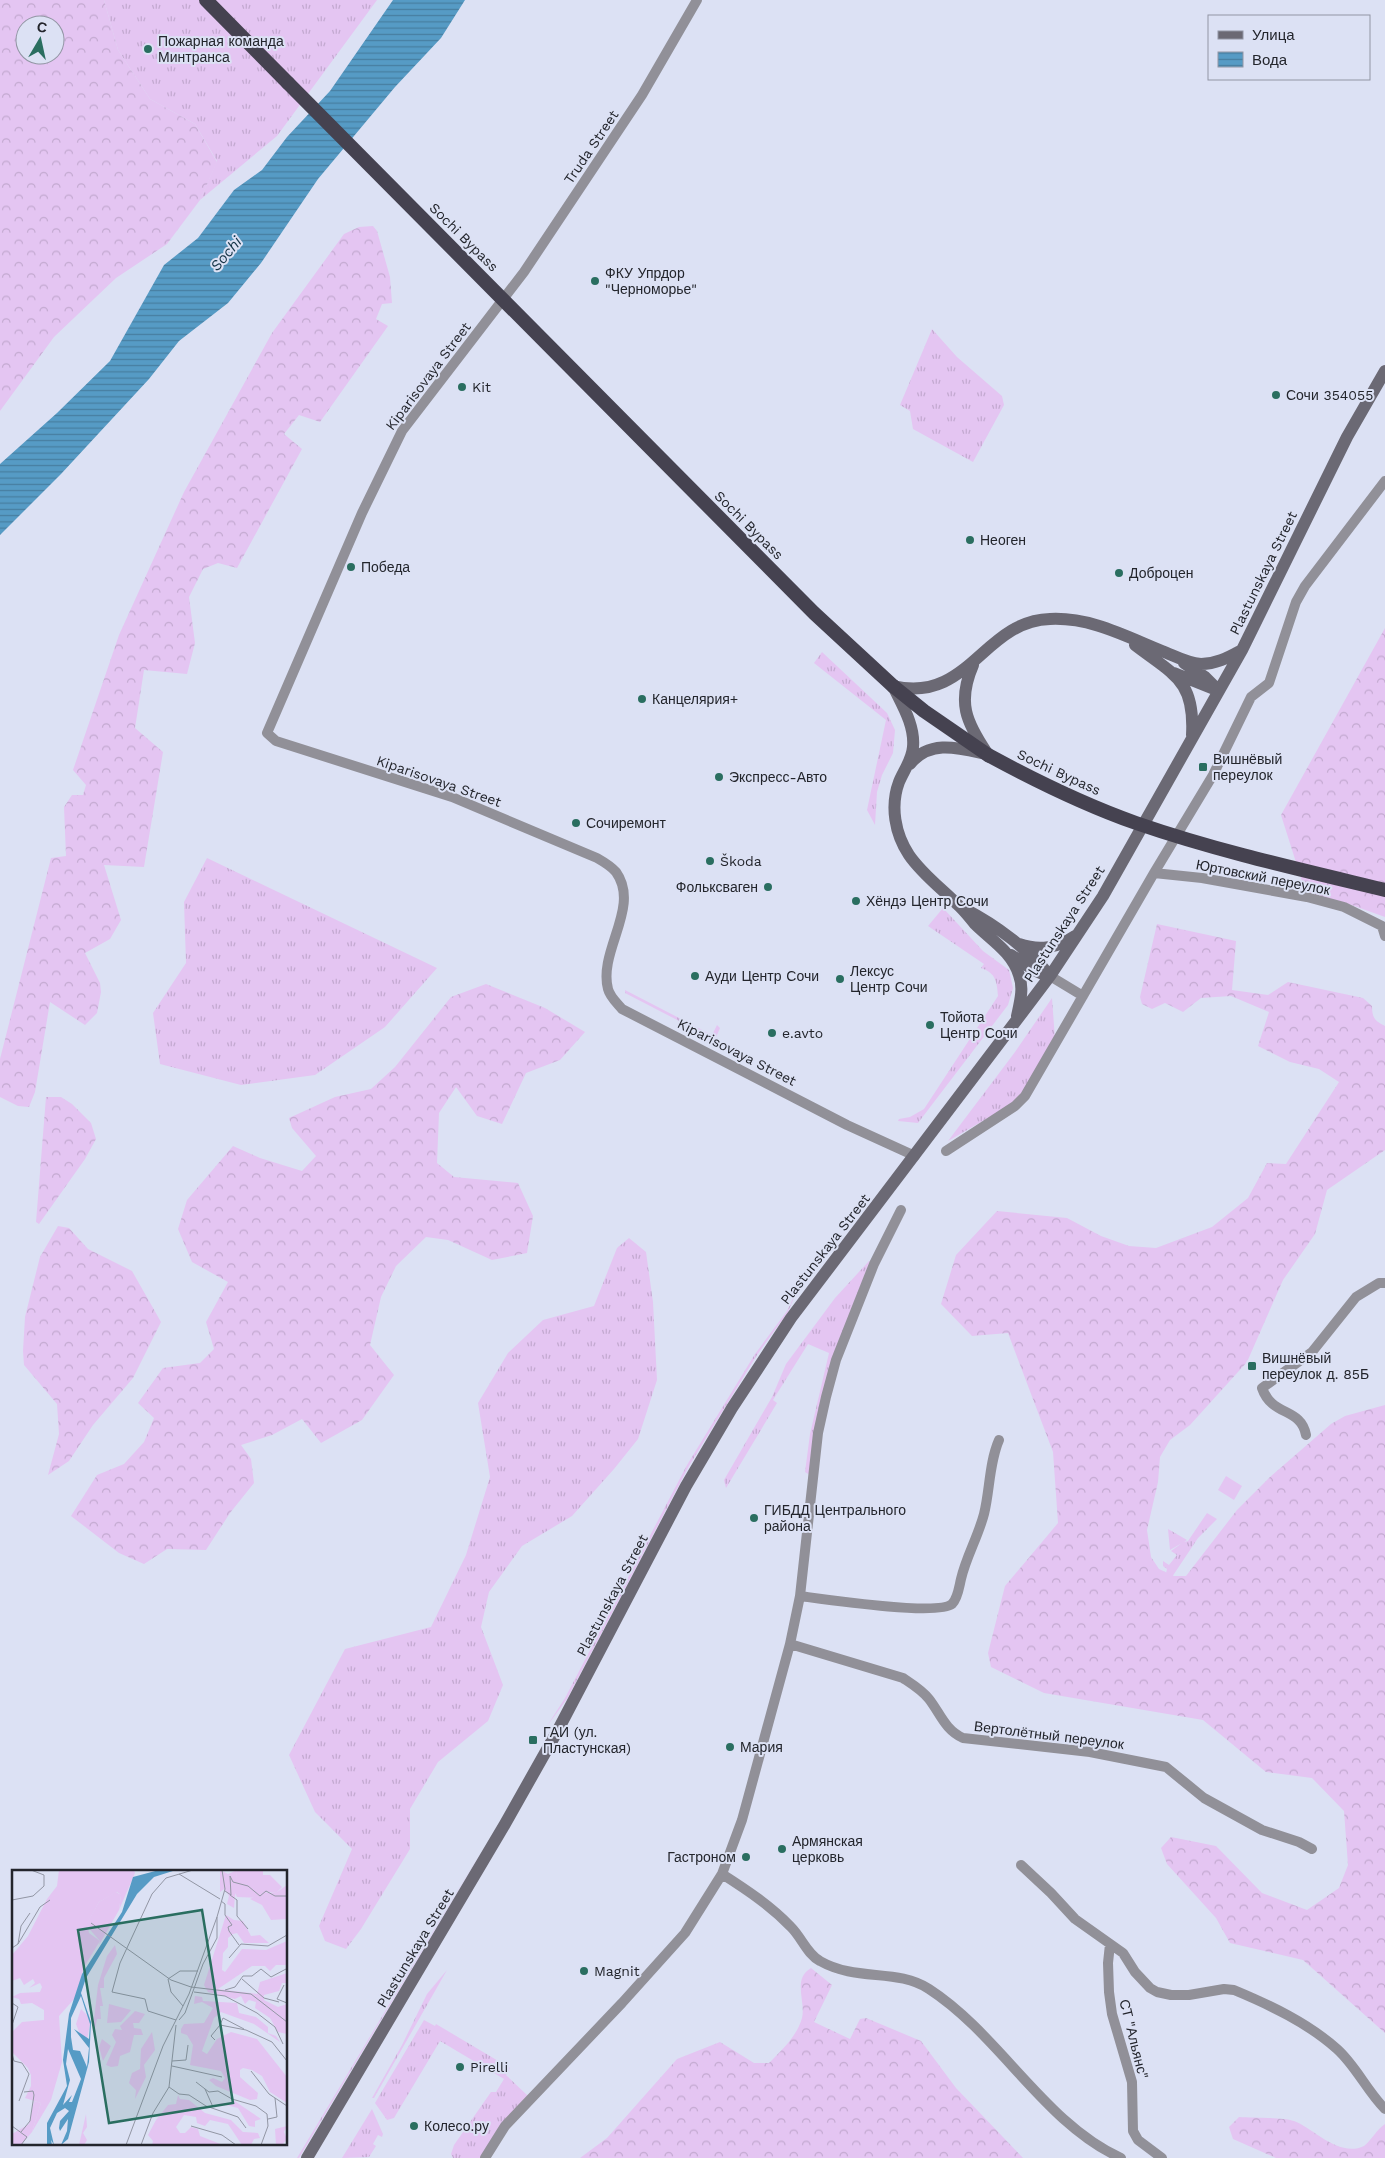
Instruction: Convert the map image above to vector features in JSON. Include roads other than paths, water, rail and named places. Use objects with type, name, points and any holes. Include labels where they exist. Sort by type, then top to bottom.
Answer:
[{"type":"highway","name":"Sochi Bypass","points":[[206,0],[814,613],[893,686],[931,716],[988,755],[1035,780],[1136,823],[1315,874],[1385,890]]},
{"type":"main road","name":"Plastunskaya Street","points":[[307,2158],[505,1824],[558,1730],[686,1486],[732,1408],[791,1318],[1050,976],[1103,896],[1242,650],[1347,437],[1385,371]]},
{"type":"main road","points":[[893,686],[915,689],[932,686],[959,674],[1007,633],[1044,619],[1064,618],[1089,622],[1181,660],[1200,664],[1224,660],[1242,650]]},
{"type":"main road","points":[[1123,636],[1174,673],[1218,691]]},
{"type":"main road","points":[[1181,660],[1205,677],[1218,691]]},
{"type":"main road","points":[[975,662],[968,678],[965,706],[972,731],[988,755]]},
{"type":"main road","points":[[1174,673],[1185,688],[1191,703],[1192,739]]},
{"type":"main road","points":[[893,686],[906,713],[913,736],[912,755],[899,782],[895,796],[896,826],[909,854],[975,924],[1010,947],[1034,970],[1050,976]]},
{"type":"main road","points":[[906,768],[920,753],[930,748],[945,747],[988,755]]},
{"type":"main road","points":[[1010,947],[1051,947],[1076,936]]},
{"type":"main road","points":[[1010,947],[1020,976],[1022,989],[1016,1021]]},
{"type":"street","name":"Truda Street","points":[[500,304],[529,264],[642,95],[697,0]]},
{"type":"street","name":"Kiparisovaya Street","points":[[500,304],[402,431],[362,513],[267,733],[276,741],[452,797],[597,858],[611,867],[617,873],[624,896],[608,963],[608,990],[622,1009],[847,1125],[915,1156]]},
{"type":"street","points":[[946,1151],[1015,1106],[1026,1096],[1154,873],[1213,775],[1251,697],[1269,683],[1296,602],[1305,586],[1385,481]]},
{"type":"street","name":"Юртовский переулок","points":[[1154,873],[1202,878],[1307,897],[1344,907],[1384,926],[1385,936]]},
{"type":"street","points":[[1050,976],[1083,996]]},
{"type":"street","points":[[485,2158],[505,2126],[622,2003],[685,1933],[722,1874],[742,1820],[790,1644],[800,1596],[814,1468],[826,1397],[836,1360],[874,1264],[901,1210]]},
{"type":"street","points":[[1306,1435],[1304,1425],[1299,1420],[1270,1404],[1262,1388],[1312,1352],[1356,1297],[1383,1280]]},
{"type":"street","points":[[800,1596],[898,1607],[937,1608],[953,1603],[964,1566],[979,1533],[992,1463],[999,1440]]},
{"type":"street","name":"Вертолётный переулок","points":[[790,1644],[903,1678],[916,1686],[928,1698],[950,1729],[963,1738],[1090,1752],[1166,1767],[1204,1798],[1262,1830],[1299,1842],[1312,1849]]},
{"type":"street","points":[[1021,1865],[1052,1892],[1075,1919],[1123,1952],[1142,1982],[1158,1992],[1189,1995],[1219,1990],[1234,1990],[1298,2021],[1337,2049],[1354,2067],[1385,2109]]},
{"type":"street","points":[[722,1874],[755,1896],[780,1916],[819,1961],[852,1974],[908,1978],[928,1989],[974,2025],[1016,2071],[1089,2142],[1121,2158]]},
{"type":"street","name":"СТ \"Альянс\"","points":[[1110,1944],[1108,1963],[1109,1992],[1112,2014],[1132,2082],[1133,2131],[1138,2140],[1162,2158]]},
{"type":"water","name":"Sochi","points":[[393,0],[465,0],[441,38],[395,87],[318,179],[261,263],[228,303],[179,341],[149,379],[61,474],[0,535],[0,464],[57,413],[110,361],[164,265],[198,238],[234,190],[262,170],[287,137],[330,91]]},
{"type":"place","name":"Пожарная команда Минтранса","points":[[148,49]]},
{"type":"place","name":"ФКУ Упрдор \"Черноморье\"","points":[[595,281]]},
{"type":"place","name":"Kit","points":[[462,387]]},
{"type":"place","name":"Сочи 354055","points":[[1276,395]]},
{"type":"place","name":"Неоген","points":[[970,540]]},
{"type":"place","name":"Победа","points":[[351,567]]},
{"type":"place","name":"Доброцен","points":[[1119,573]]},
{"type":"place","name":"Канцелярия+","points":[[642,699]]},
{"type":"place","name":"Вишнёвый переулок","points":[[1203,767]]},
{"type":"place","name":"Экспресс-Авто","points":[[719,777]]},
{"type":"place","name":"Сочиремонт","points":[[576,823]]},
{"type":"place","name":"Škoda","points":[[710,861]]},
{"type":"place","name":"Фольксваген","points":[[768,887]]},
{"type":"place","name":"Хёндэ Центр Сочи","points":[[856,901]]},
{"type":"place","name":"Ауди Центр Сочи","points":[[695,976]]},
{"type":"place","name":"Лексус Центр Сочи","points":[[840,979]]},
{"type":"place","name":"Тойота Центр Сочи","points":[[930,1025]]},
{"type":"place","name":"e.avto","points":[[772,1033]]},
{"type":"place","name":"Вишнёвый переулок д. 85Б","points":[[1252,1366]]},
{"type":"place","name":"ГИБДД Центрального района","points":[[754,1518]]},
{"type":"place","name":"ГАИ (ул. Пластунская)","points":[[533,1740]]},
{"type":"place","name":"Мария","points":[[730,1747]]},
{"type":"place","name":"Армянская церковь","points":[[782,1849]]},
{"type":"place","name":"Гастроном","points":[[746,1857]]},
{"type":"place","name":"Magnit","points":[[584,1971]]},
{"type":"place","name":"Pirelli","points":[[460,2067]]},
{"type":"place","name":"Колесо.ру","points":[[414,2126]]}]
